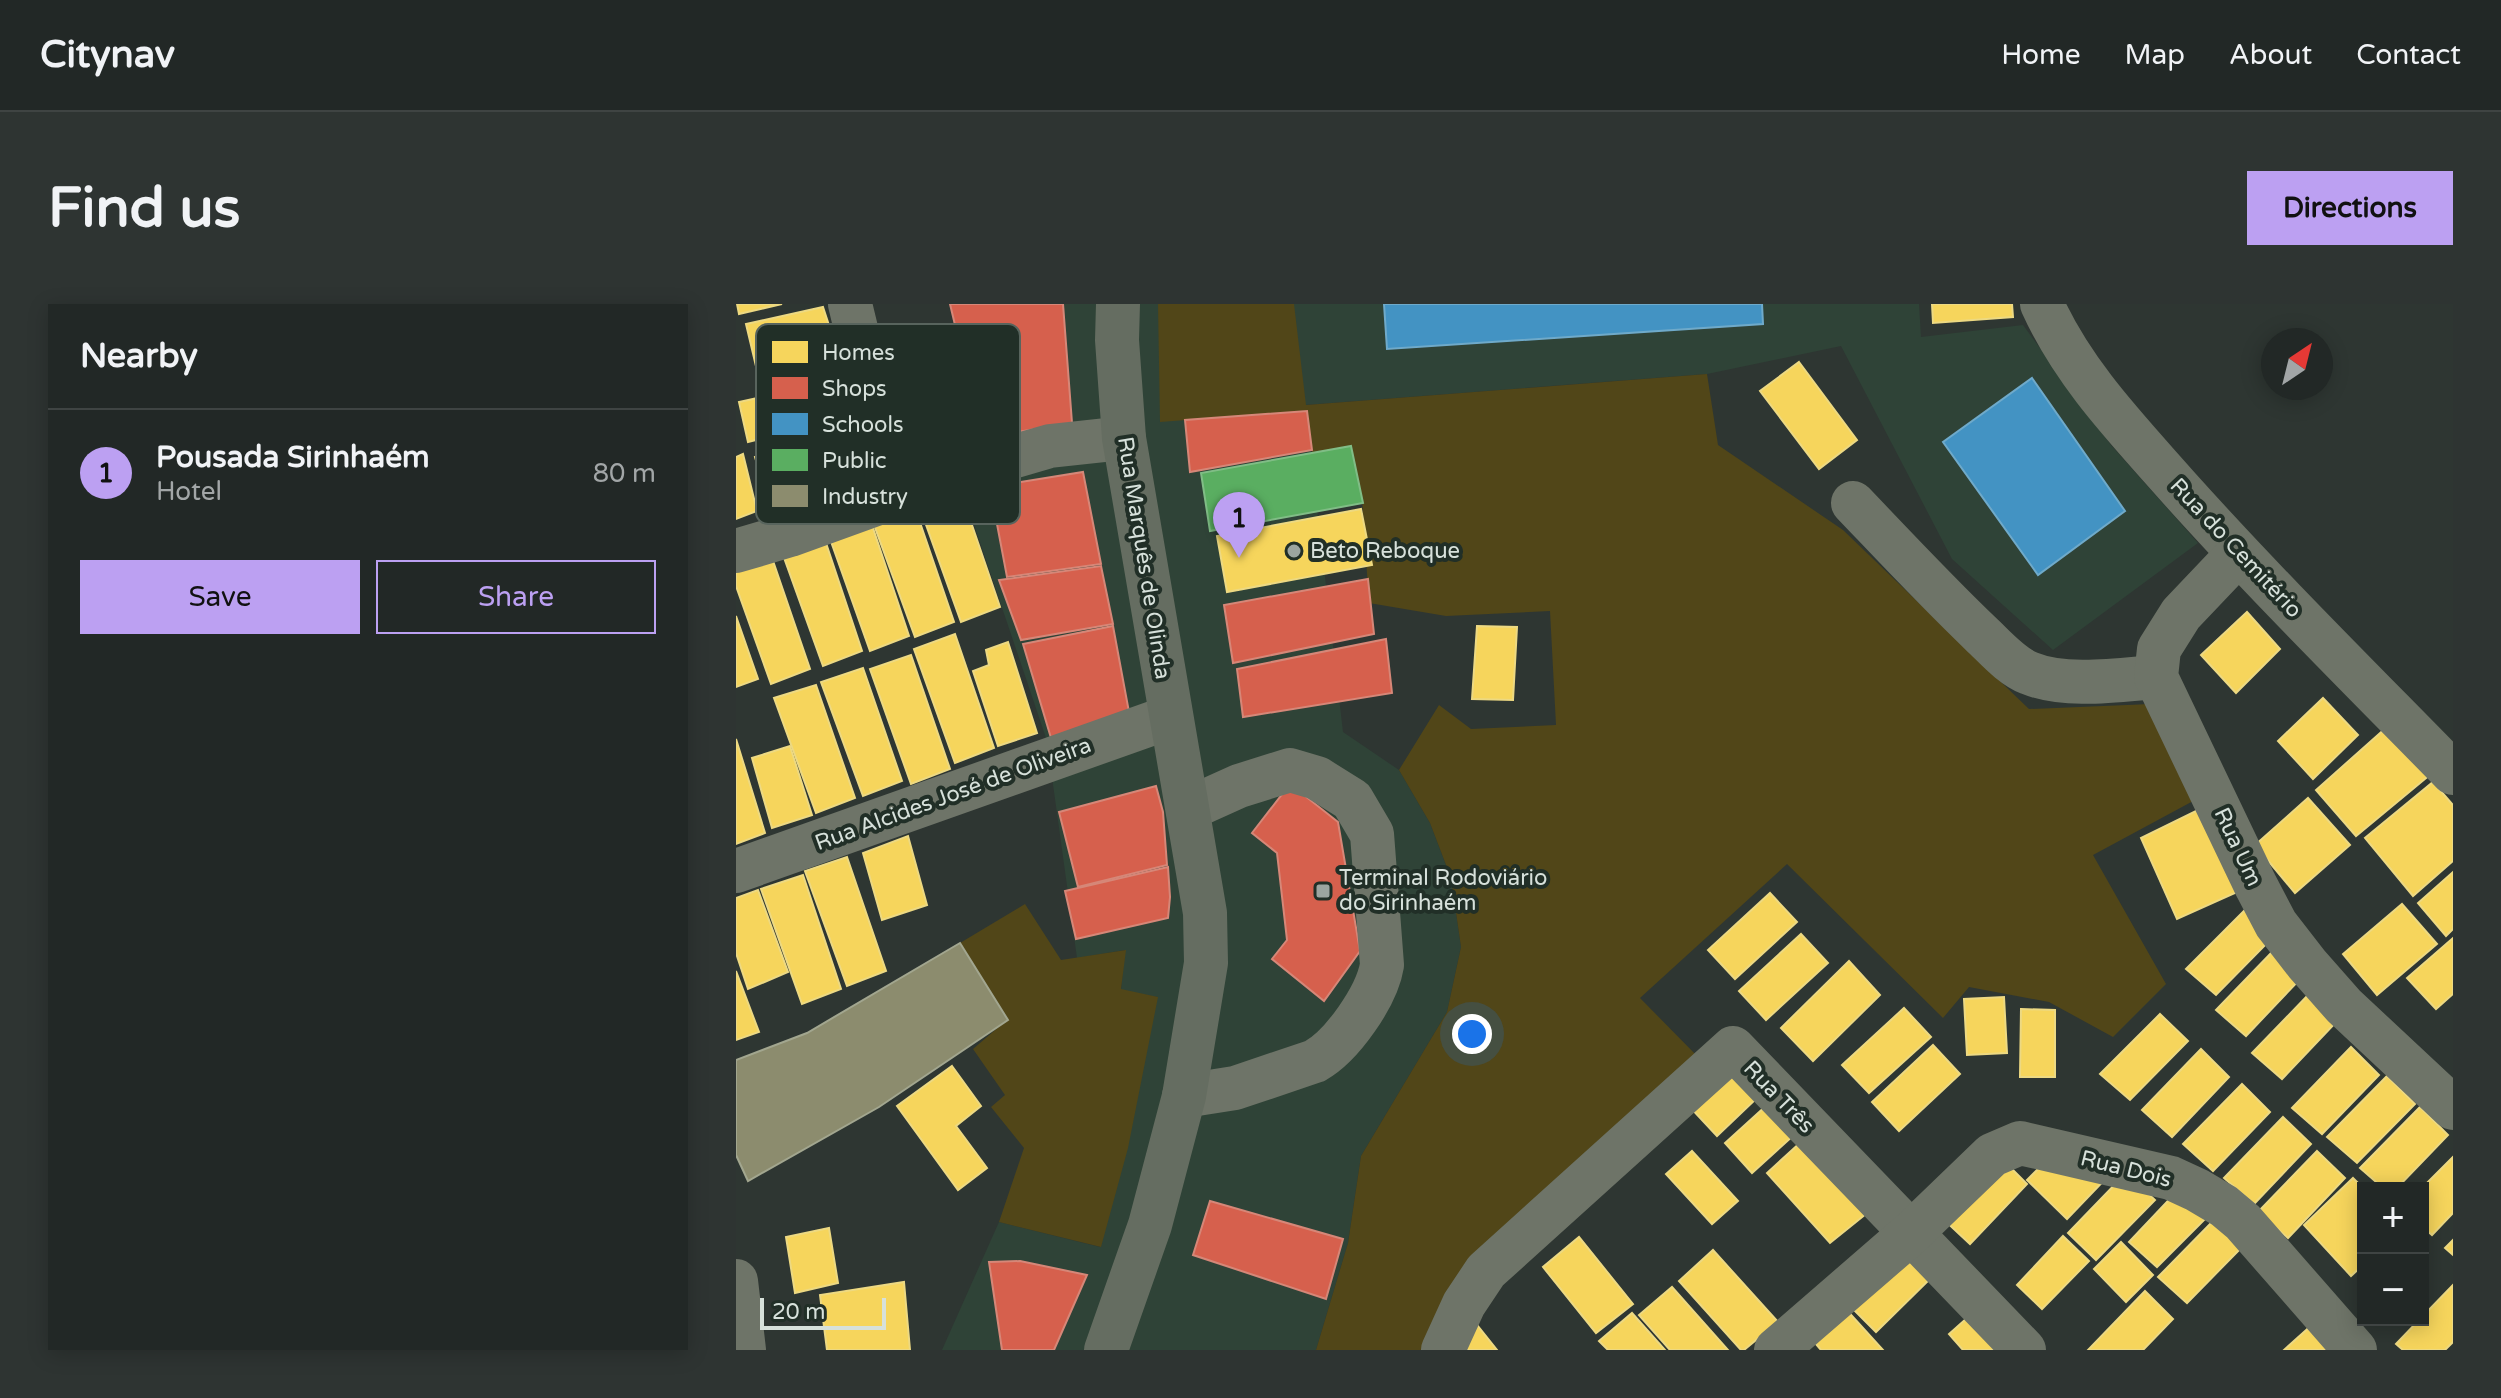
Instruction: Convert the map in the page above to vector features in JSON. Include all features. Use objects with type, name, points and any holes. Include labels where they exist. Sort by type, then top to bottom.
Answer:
[{"type":"main road","name":"Rua Marquês de Olinda","points":[[1106,1350],[1150,1225],[1184,1096],[1206,963],[1205,913],[1124,438],[1117,340],[1118,304]]},
{"type":"street","points":[[850,304],[855,324]]},
{"type":"street","name":"Rua do Cemitério","points":[[2042,304],[2056,335],[2107,406],[2238,554],[2453,773]]},
{"type":"street","points":[[1020,455],[1050,446],[1124,438]]},
{"type":"street","points":[[1853,503],[1998,649],[2027,672],[2055,679],[2092,681],[2156,677],[2159,649],[2181,614],[2238,554]]},
{"type":"street","points":[[736,551],[821,524]]},
{"type":"street","name":"Rua Um","points":[[2156,677],[2276,924],[2344,1006],[2453,1108]]},
{"type":"street","name":"Rua Alcides José de Oliveira","points":[[736,871],[1170,717]]},
{"type":"street","points":[[1184,1096],[1235,1088],[1328,1054],[1373,993],[1382,965],[1372,834],[1368,822],[1352,800],[1317,778],[1290,770],[1239,786],[1188,809]]},
{"type":"street","name":"Rua Três","points":[[1443,1350],[1464,1304],[1486,1271],[1733,1048],[2024,1350]]},
{"type":"street","name":"Rua Dois","points":[[1776,1350],[1910,1234],[1992,1155],[2020,1143],[2171,1178],[2224,1206],[2243,1222],[2355,1350]]},
{"type":"street","points":[[736,1281],[744,1350]]},
{"type":"shaded area","points":[[957,304],[1384,304],[1763,324],[1762,304],[1919,304],[1921,337],[2023,325],[2111,445],[2198,543],[2053,650],[1952,559],[1841,346],[1707,374],[1305,405],[1343,732],[1399,770],[1430,823],[1451,878],[1461,947],[1447,1012],[1361,1156],[1348,1243],[1316,1350],[942,1350],[999,1222],[1100,1247],[1157,997],[1121,990],[1125,950],[1077,958],[1047,741],[974,524],[1020,524],[1020,324],[956,324]]},
{"type":"shaded area","points":[[1158,304],[1294,304],[1306,405],[1707,374],[1718,445],[1843,530],[2029,709],[2151,704],[2195,800],[2093,855],[2166,984],[2113,1037],[2049,1002],[1969,987],[1943,1018],[1787,864],[1640,998],[1699,1058],[1428,1350],[1316,1350],[1348,1243],[1361,1156],[1447,1012],[1461,947],[1451,878],[1430,823],[1399,770],[1439,705],[1471,729],[1556,725],[1550,611],[1446,616],[1369,603],[1362,499],[1318,501],[1307,411],[1160,422]]},
{"type":"shaded area","points":[[1025,904],[1061,960],[1126,950],[1121,989],[1158,997],[1128,1148],[1101,1247],[999,1222],[1024,1148],[991,1107],[1005,1095],[973,1049],[1008,1019],[960,943]]},
{"type":"building: Homes","points":[[737,304],[782,304],[739,314]]},
{"type":"building: Homes","points":[[1932,304],[2012,304],[2013,317],[1933,323]]},
{"type":"building: Homes","points":[[823,307],[829,324],[756,324],[756,366],[746,324]]},
{"type":"building: Homes","points":[[1799,362],[1857,440],[1819,469],[1760,391]]},
{"type":"building: Homes","points":[[756,398],[756,440],[748,442],[739,402]]},
{"type":"building: Homes","points":[[743,454],[756,511],[736,519],[736,457]]},
{"type":"building: Homes","name":"Beto Reboque","points":[[1361,509],[1372,565],[1227,592],[1217,536]]},
{"type":"building: Homes","points":[[872,524],[909,636],[870,651],[829,536]]},
{"type":"building: Homes","points":[[874,524],[920,524],[954,622],[915,637]]},
{"type":"building: Homes","points":[[926,524],[972,524],[1000,607],[961,622]]},
{"type":"building: Homes","points":[[824,537],[862,651],[823,666],[782,552]]},
{"type":"building: Homes","points":[[771,555],[810,669],[771,684],[736,586],[736,566]]},
{"type":"building: Homes","points":[[2247,612],[2280,649],[2236,693],[2201,655]]},
{"type":"building: Homes","points":[[736,616],[758,679],[736,687]]},
{"type":"building: Homes","points":[[1477,626],[1517,627],[1513,700],[1472,699]]},
{"type":"building: Homes","points":[[955,634],[994,748],[955,763],[914,649]]},
{"type":"building: Homes","points":[[1008,642],[1037,733],[998,746],[973,671],[989,665],[986,650]]},
{"type":"building: Homes","points":[[911,655],[950,769],[911,784],[870,669]]},
{"type":"building: Homes","points":[[863,668],[902,781],[863,796],[821,682]]},
{"type":"building: Homes","points":[[816,685],[855,798],[816,813],[774,698]]},
{"type":"building: Homes","points":[[2323,698],[2358,735],[2313,779],[2278,741]]},
{"type":"building: Homes","points":[[2387,727],[2431,774],[2356,836],[2316,790]]},
{"type":"building: Homes","points":[[736,739],[765,833],[736,844]]},
{"type":"building: Homes","points":[[790,746],[812,815],[772,828],[752,758]]},
{"type":"building: Homes","points":[[2433,782],[2453,805],[2453,861],[2413,896],[2365,838]]},
{"type":"building: Homes","points":[[2308,798],[2350,845],[2295,893],[2255,845]]},
{"type":"building: Homes","points":[[2206,806],[2246,888],[2177,919],[2141,838]]},
{"type":"building: Homes","points":[[908,836],[927,905],[882,920],[863,853]]},
{"type":"building: Homes","points":[[847,857],[886,971],[847,986],[805,871]]},
{"type":"building: Homes","points":[[2453,872],[2453,929],[2446,936],[2418,903]]},
{"type":"building: Homes","points":[[803,875],[841,989],[802,1004],[761,889]]},
{"type":"building: Homes","points":[[758,890],[788,972],[748,989],[736,953],[736,898]]},
{"type":"building: Homes","points":[[1770,893],[1797,922],[1735,979],[1708,950]]},
{"type":"building: Homes","points":[[2402,904],[2437,944],[2377,995],[2343,954]]},
{"type":"building: Homes","points":[[2246,909],[2274,936],[2216,995],[2186,969]]},
{"type":"building: Homes","points":[[1801,934],[1828,963],[1766,1020],[1739,991]]},
{"type":"building: Homes","points":[[2453,938],[2453,994],[2436,1009],[2407,978]]},
{"type":"building: Homes","points":[[2275,949],[2303,976],[2246,1036],[2216,1010]]},
{"type":"building: Homes","points":[[1849,961],[1880,995],[1813,1061],[1781,1028]]},
{"type":"building: Homes","points":[[736,971],[759,1032],[736,1040]]},
{"type":"building: Homes","points":[[2311,992],[2339,1019],[2282,1079],[2252,1053]]},
{"type":"building: Homes","points":[[2004,997],[2007,1053],[1967,1055],[1964,999]]},
{"type":"building: Homes","points":[[1904,1008],[1931,1037],[1869,1093],[1842,1065]]},
{"type":"building: Homes","points":[[2021,1009],[2055,1010],[2055,1077],[2020,1077]]},
{"type":"building: Homes","points":[[2160,1014],[2188,1041],[2130,1100],[2100,1074]]},
{"type":"building: Homes","points":[[1933,1045],[1960,1074],[1899,1131],[1872,1102]]},
{"type":"building: Homes","points":[[2351,1047],[2379,1075],[2322,1134],[2292,1108]]},
{"type":"building: Homes","points":[[2201,1049],[2229,1077],[2172,1137],[2142,1110]]},
{"type":"building: Homes","points":[[952,1066],[981,1106],[956,1126],[987,1168],[958,1190],[897,1106]]},
{"type":"building: Homes","points":[[1731,1068],[1758,1097],[1717,1136],[1689,1106]]},
{"type":"building: Homes","points":[[2387,1076],[2415,1104],[2357,1163],[2327,1137]]},
{"type":"building: Homes","points":[[2242,1084],[2270,1112],[2213,1171],[2183,1144]]},
{"type":"building: Homes","points":[[1767,1105],[1794,1135],[1752,1173],[1725,1143]]},
{"type":"building: Homes","points":[[2420,1107],[2448,1135],[2403,1182],[2376,1182],[2360,1168]]},
{"type":"building: Homes","points":[[2283,1117],[2311,1144],[2254,1204],[2224,1178]]},
{"type":"building: Homes","points":[[1801,1142],[1866,1214],[1830,1243],[1767,1173]]},
{"type":"building: Homes","points":[[1692,1151],[1738,1201],[1712,1224],[1666,1174]]},
{"type":"building: Homes","points":[[2317,1151],[2345,1178],[2288,1238],[2258,1212]]},
{"type":"building: Homes","points":[[1999,1156],[2027,1184],[1970,1244],[1941,1217]]},
{"type":"building: Homes","points":[[2050,1157],[2113,1171],[2067,1219],[2027,1180]]},
{"type":"building: Homes","points":[[2453,1157],[2453,1213],[2432,1235],[2429,1232],[2428,1182]]},
{"type":"building: Homes","points":[[2126,1173],[2155,1200],[2096,1260],[2068,1233]]},
{"type":"building: Homes","points":[[2353,1178],[2357,1182],[2357,1270],[2351,1276],[2304,1225]]},
{"type":"building: Homes","points":[[2183,1185],[2211,1213],[2157,1267],[2129,1242]]},
{"type":"building: Homes","points":[[2217,1217],[2245,1244],[2187,1303],[2158,1277]]},
{"type":"building: Homes","points":[[829,1228],[838,1283],[795,1293],[786,1237]]},
{"type":"building: Homes","points":[[2063,1236],[2089,1261],[2042,1309],[2017,1285]]},
{"type":"building: Homes","points":[[1579,1237],[1633,1304],[1596,1333],[1543,1267]]},
{"type":"building: Homes","points":[[2453,1240],[2453,1255],[2445,1248]]},
{"type":"building: Homes","points":[[2121,1242],[2153,1275],[2126,1302],[2094,1269]]},
{"type":"building: Homes","points":[[1909,1245],[1936,1273],[1876,1332],[1848,1304]]},
{"type":"building: Homes","points":[[1713,1250],[1778,1322],[1744,1350],[1679,1281]]},
{"type":"building: Homes","points":[[904,1282],[910,1350],[827,1350],[820,1295]]},
{"type":"building: Homes","points":[[2453,1285],[2453,1342],[2445,1350],[2403,1350],[2396,1344],[2413,1326],[2429,1326],[2429,1310]]},
{"type":"building: Homes","points":[[1672,1287],[1728,1350],[1670,1350],[1639,1315]]},
{"type":"building: Homes","points":[[2145,1291],[2173,1319],[2143,1350],[2088,1350]]},
{"type":"building: Homes","points":[[1843,1306],[1883,1350],[1821,1350],[1810,1337]]},
{"type":"building: Homes","points":[[1975,1311],[2011,1350],[1963,1350],[1949,1334]]},
{"type":"building: Homes","points":[[1632,1313],[1665,1350],[1608,1350],[1599,1341]]},
{"type":"building: Homes","points":[[1470,1316],[1497,1350],[1455,1350]]},
{"type":"building: Homes","points":[[2313,1324],[2336,1350],[2284,1350]]},
{"type":"building: Shops","points":[[950,304],[1063,304],[1072,423],[1020,432],[1020,324],[955,324]]},
{"type":"building: Shops","points":[[1307,411],[1312,450],[1190,472],[1185,420]]},
{"type":"building: Shops","points":[[1083,472],[1101,564],[1007,577],[997,524],[1020,524],[1020,482]]},
{"type":"building: Shops","points":[[1101,566],[1113,624],[1021,640],[999,580]]},
{"type":"building: Shops","points":[[1368,579],[1374,634],[1233,663],[1224,605]]},
{"type":"building: Shops","points":[[1113,626],[1129,712],[1051,738],[1023,644]]},
{"type":"building: Shops","points":[[1386,639],[1392,693],[1243,717],[1237,669]]},
{"type":"building: Shops","points":[[1290,784],[1338,822],[1360,951],[1324,1001],[1272,959],[1287,940],[1277,853],[1252,833]]},
{"type":"building: Shops","points":[[1156,786],[1163,812],[1167,865],[1078,887],[1059,812]]},
{"type":"building: Shops","points":[[1168,867],[1168,918],[1076,939],[1065,891]]},
{"type":"building: Shops","points":[[1210,1201],[1343,1239],[1326,1299],[1193,1255]]},
{"type":"building: Shops","points":[[1020,1261],[1087,1275],[1054,1350],[1002,1350],[989,1262]]},
{"type":"building: Schools","points":[[1384,304],[1762,304],[1763,324],[1387,349]]},
{"type":"building: Schools","points":[[2032,378],[2125,511],[2038,575],[1943,442]]},
{"type":"building: Public","points":[[1351,446],[1363,503],[1210,531],[1201,473]]},
{"type":"building: Industry","points":[[960,943],[1008,1020],[879,1107],[748,1181],[736,1155],[736,1060],[807,1033]]},
{"type":"place","name":"Beto Reboque","points":[[1294,551]]},
{"type":"place","name":"Pousada Sirinhaém","points":[[1239,558]]},
{"type":"place","name":"Terminal Rodoviário do Sirinhaém","points":[[1323,891]]}]
